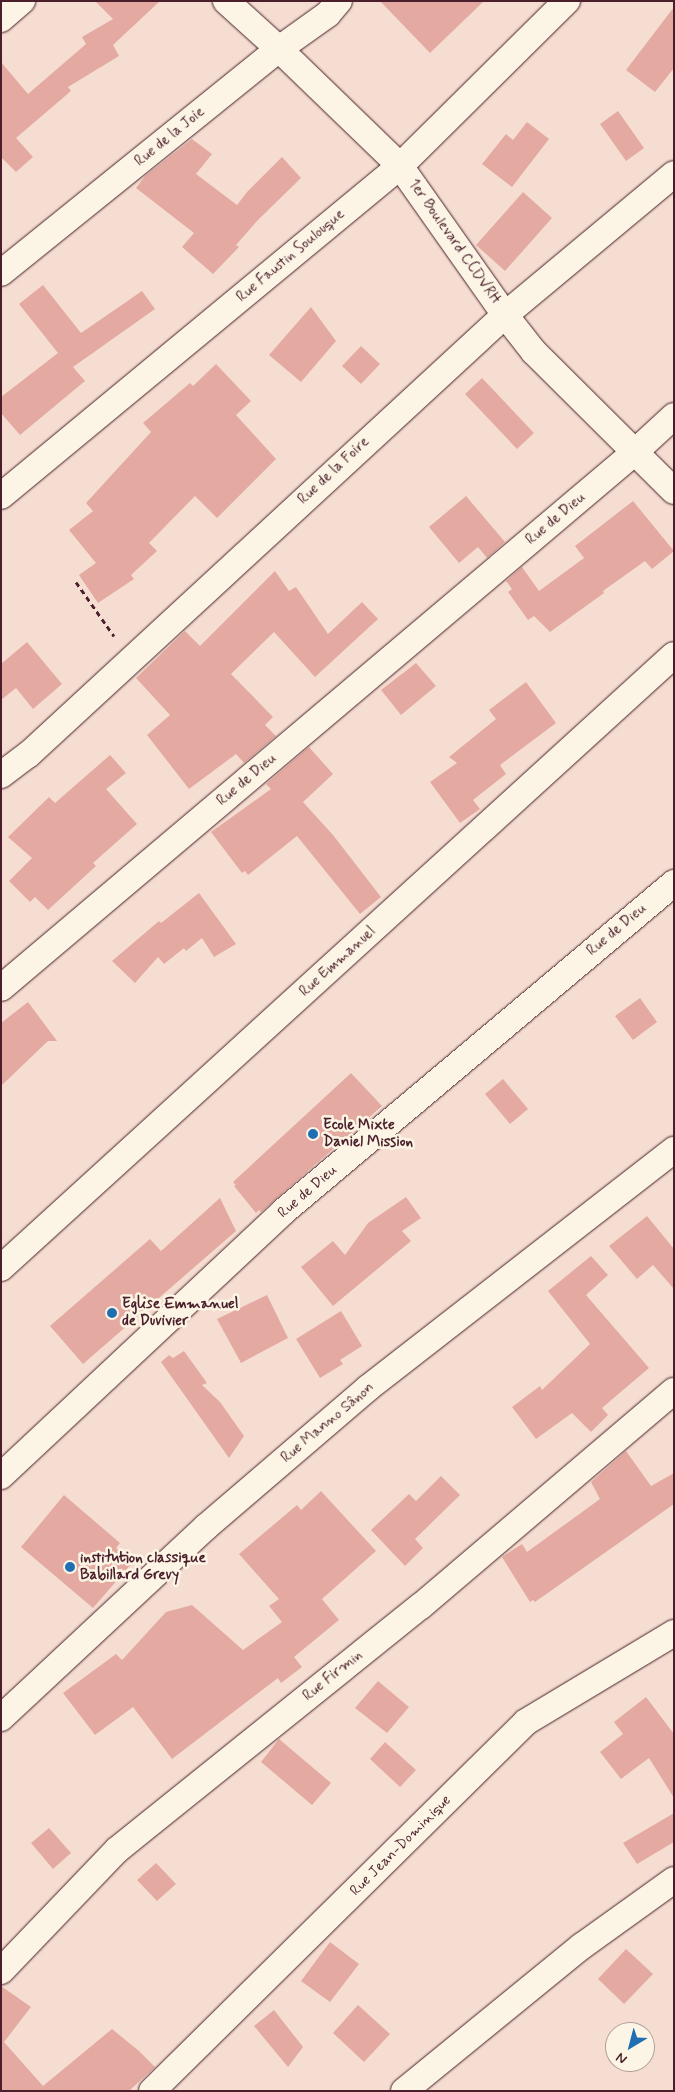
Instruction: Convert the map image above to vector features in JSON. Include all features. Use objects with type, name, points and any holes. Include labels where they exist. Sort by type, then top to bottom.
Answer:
[{"type":"street","points":[[1,20],[22,1]]},
{"type":"street","name":"1er Boulevard CCDVRH","points":[[226,1],[279,49],[400,166],[505,315],[534,352],[674,491]]},
{"type":"street","name":"Rue de la Joie","points":[[1,273],[279,49],[328,14],[340,1]]},
{"type":"street","name":"Rue Faustin Soulouque","points":[[1,496],[400,166],[567,1]]},
{"type":"street","name":"Rue de la Foire","points":[[1,775],[28,755],[130,658],[505,315],[674,174]]},
{"type":"street","name":"Rue de Dieu","points":[[1,988],[635,452],[674,416]]},
{"type":"street","name":"Rue Emmanuel","points":[[1,1268],[674,655]]},
{"type":"street","name":"Rue de Dieu","points":[[1,1476],[284,1211],[674,883]]},
{"type":"street","name":"Rue Manno Sânon","points":[[1,1718],[206,1527],[368,1388],[674,1150]]},
{"type":"street","name":"Rue Firmin","points":[[1,1971],[117,1850],[421,1606],[674,1391]]},
{"type":"street","name":"Rue Jean-Dominique","points":[[152,2091],[526,1722],[674,1633]]},
{"type":"street","points":[[404,2091],[582,1946],[674,1880]]},
{"type":"path","points":[[76,582],[130,658]]},
{"type":"building","points":[[95,1],[160,1],[113,45],[119,56],[68,87],[71,91],[16,138],[33,157],[16,172],[1,157],[1,62],[28,94],[86,44],[82,37],[113,19]]},
{"type":"building","points":[[380,1],[484,1],[430,53]]},
{"type":"building","points":[[674,7],[674,68],[655,92],[626,70]]},
{"type":"building","points":[[618,111],[644,148],[626,161],[600,124]]},
{"type":"building","points":[[527,122],[549,139],[512,187],[482,164],[506,134],[513,140]]},
{"type":"building","points":[[192,139],[212,154],[196,174],[237,205],[247,192],[282,157],[301,178],[258,220],[236,245],[239,247],[213,274],[182,247],[194,233],[136,188],[145,176]]},
{"type":"building","points":[[523,192],[552,218],[505,271],[476,245]]},
{"type":"building","points":[[43,285],[81,333],[142,291],[155,309],[73,367],[85,381],[20,435],[1,413],[1,397],[58,353],[19,304]]},
{"type":"building","points":[[311,307],[336,341],[301,382],[269,355]]},
{"type":"building","points":[[361,346],[380,364],[361,384],[342,366]]},
{"type":"building","points":[[216,364],[251,401],[236,415],[276,459],[217,518],[195,496],[149,543],[157,551],[131,575],[134,579],[98,603],[79,575],[96,563],[69,530],[93,511],[86,503],[151,432],[143,423],[190,383],[193,386]]},
{"type":"building","points":[[482,378],[534,433],[517,449],[465,394]]},
{"type":"building","points":[[466,496],[505,542],[487,558],[478,547],[459,563],[429,527]]},
{"type":"building","points":[[633,501],[674,551],[652,569],[645,561],[550,632],[534,616],[528,620],[508,592],[512,589],[506,581],[522,567],[539,591],[584,558],[575,546]]},
{"type":"building","points":[[275,571],[289,591],[296,587],[328,634],[362,602],[378,619],[315,677],[274,632],[231,674],[273,717],[265,725],[276,736],[244,763],[236,754],[189,789],[147,735],[170,715],[136,678],[185,631],[200,646]]},
{"type":"building","points":[[27,642],[62,684],[33,709],[16,688],[1,700],[1,664]]},
{"type":"building","points":[[416,663],[436,686],[401,715],[381,690]]},
{"type":"building","points":[[526,682],[556,723],[500,765],[506,774],[473,800],[480,809],[460,823],[430,782],[457,763],[449,757],[496,719],[489,710]]},
{"type":"building","points":[[309,747],[333,774],[303,802],[333,835],[381,897],[360,914],[297,836],[248,875],[245,871],[242,873],[211,832],[271,789],[266,784]]},
{"type":"building","points":[[110,755],[126,773],[106,789],[137,824],[93,863],[96,866],[48,910],[35,897],[30,902],[9,881],[32,858],[8,837],[49,797],[55,803]]},
{"type":"building","points":[[199,893],[236,944],[214,957],[202,938],[186,951],[184,948],[164,964],[158,957],[135,983],[112,961],[159,921],[161,923]]},
{"type":"building","points":[[640,998],[657,1022],[633,1040],[615,1016]]},
{"type":"building","points":[[28,1002],[57,1041],[48,1041],[1,1086],[1,1023]]},
{"type":"building","points":[[351,1073],[382,1106],[261,1212],[259,1210],[256,1213],[234,1186],[236,1185],[233,1182]]},
{"type":"building","points":[[503,1079],[528,1109],[510,1124],[485,1094]]},
{"type":"building","points":[[406,1197],[421,1218],[402,1231],[411,1241],[333,1306],[301,1267],[333,1241],[345,1255],[368,1223]]},
{"type":"building","points":[[220,1198],[236,1231],[83,1364],[50,1326],[150,1239],[161,1251]]},
{"type":"building","points":[[647,1216],[674,1249],[674,1289],[653,1265],[637,1279],[609,1246]]},
{"type":"building","points":[[591,1256],[608,1275],[586,1295],[649,1368],[602,1408],[608,1415],[591,1432],[572,1413],[536,1439],[512,1407],[540,1386],[542,1390],[590,1344],[548,1291]]},
{"type":"building","points":[[267,1295],[288,1338],[241,1363],[217,1319]]},
{"type":"building","points":[[341,1311],[362,1346],[340,1360],[343,1364],[320,1378],[296,1339]]},
{"type":"building","points":[[184,1351],[207,1383],[202,1385],[220,1402],[244,1436],[229,1458],[161,1362],[169,1355],[173,1358]]},
{"type":"building","points":[[626,1451],[651,1486],[674,1473],[674,1504],[535,1602],[533,1600],[530,1602],[502,1557],[522,1544],[527,1552],[600,1499],[591,1482]]},
{"type":"building","points":[[441,1476],[460,1495],[415,1539],[423,1548],[405,1566],[371,1530],[409,1494],[416,1501]]},
{"type":"building","points":[[321,1491],[376,1551],[322,1599],[339,1620],[294,1657],[302,1667],[281,1683],[278,1678],[172,1759],[133,1707],[95,1735],[63,1693],[116,1654],[122,1660],[166,1612],[192,1605],[243,1650],[282,1622],[269,1606],[279,1599],[239,1554],[297,1505],[301,1510]]},
{"type":"building","points":[[64,1495],[120,1543],[116,1548],[133,1562],[93,1608],[21,1547]]},
{"type":"building","points":[[378,1681],[409,1707],[387,1733],[355,1708]]},
{"type":"building","points":[[646,1697],[674,1734],[674,1798],[649,1758],[621,1779],[600,1752],[623,1734],[614,1722]]},
{"type":"building","points":[[279,1739],[331,1783],[312,1805],[261,1762]]},
{"type":"building","points":[[385,1742],[416,1770],[400,1787],[370,1759]]},
{"type":"building","points":[[674,1813],[674,1842],[637,1864],[623,1843]]},
{"type":"building","points":[[49,1828],[71,1853],[53,1869],[31,1843]]},
{"type":"building","points":[[156,1863],[176,1884],[157,1901],[137,1880]]},
{"type":"building","points":[[330,1942],[359,1964],[330,2002],[301,1981]]},
{"type":"building","points":[[626,1949],[653,1974],[624,2004],[598,1979]]},
{"type":"building","points":[[1,1986],[31,2007],[4,2042],[43,2086],[112,2029],[155,2067],[129,2091],[1,2091]]},
{"type":"building","points":[[358,2005],[390,2034],[364,2062],[333,2033]]},
{"type":"building","points":[[274,2010],[303,2047],[288,2067],[254,2026]]},
{"type":"place","name":"Ecole Mixte Daniel Mission","points":[[313,1134]]},
{"type":"place","name":"Eglise Emmanuel de Duvivier","points":[[112,1313]]},
{"type":"place","name":"institution classique Babillard Grevy","points":[[70,1567]]}]
